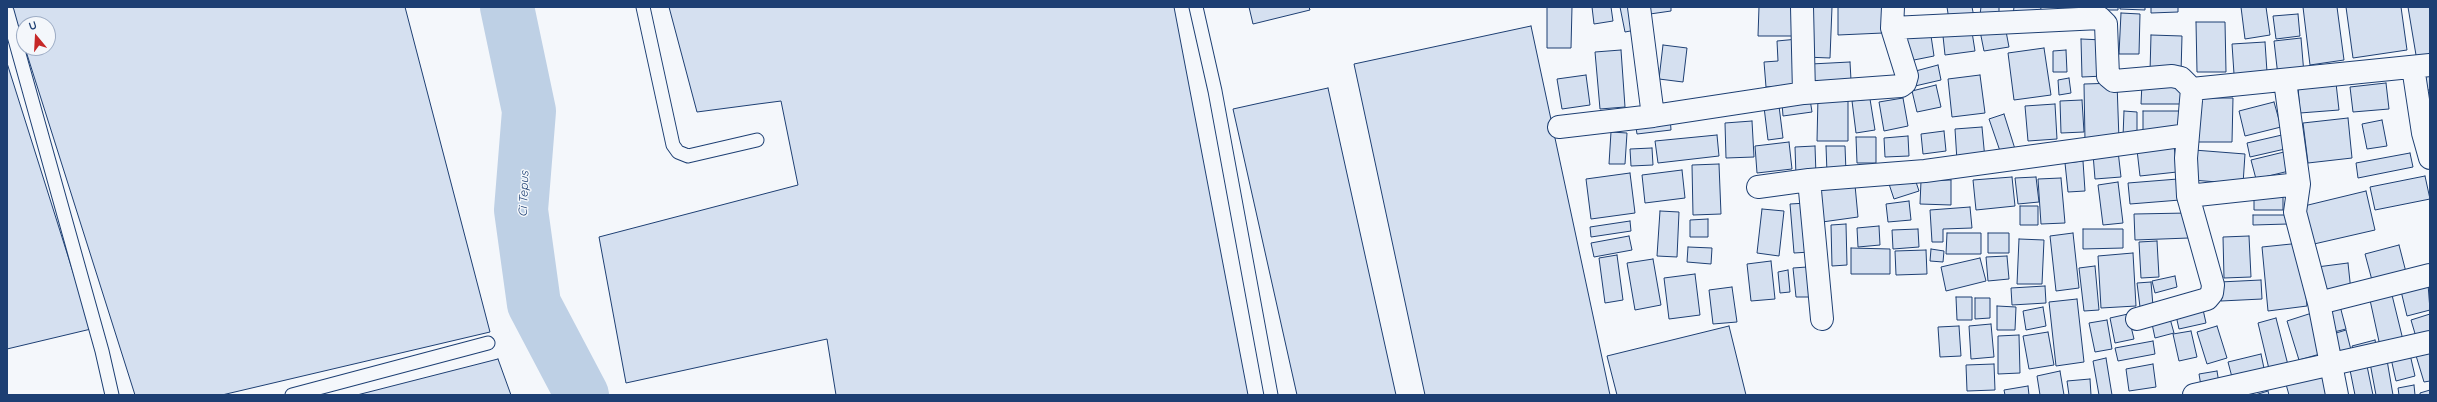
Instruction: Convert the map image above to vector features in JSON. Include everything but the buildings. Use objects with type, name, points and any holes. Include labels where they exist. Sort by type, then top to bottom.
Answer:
[{"type":"street","points":[[1639,7],[1653,116]]},
{"type":"street","points":[[1802,7],[1804,93]]},
{"type":"street","points":[[1559,128],[1653,116],[1804,93],[1903,84],[1907,76],[1892,18],[2100,18],[2106,24],[2110,78],[2114,81],[2172,76],[2181,78],[2192,88],[2284,81],[2422,66],[2423,133],[2430,158]]},
{"type":"street","points":[[2284,81],[2299,184],[2295,212],[2319,303],[2338,395]]},
{"type":"street","points":[[2136,319],[2207,299],[2212,293],[2213,285],[2188,196],[2186,158],[2192,88]]},
{"type":"street","points":[[1758,187],[1809,180],[1925,171],[2188,135]]},
{"type":"street","points":[[1809,180],[1822,319]]},
{"type":"street","points":[[2188,196],[2299,184]]},
{"type":"street","points":[[2319,303],[2430,275]]},
{"type":"street","points":[[2194,395],[2274,387],[2332,365],[2430,342]]},
{"type":"lane","points":[[643,7],[673,145],[678,152],[688,156],[757,140]]},
{"type":"lane","points":[[1196,7],[1215,91],[1271,395]]},
{"type":"lane","points":[[7,11],[102,351],[112,395]]},
{"type":"lane","points":[[292,395],[488,344]]},
{"type":"waterway","name":"Ci Tepus","points":[[507,7],[529,111],[521,210],[534,304],[582,395]]}]
